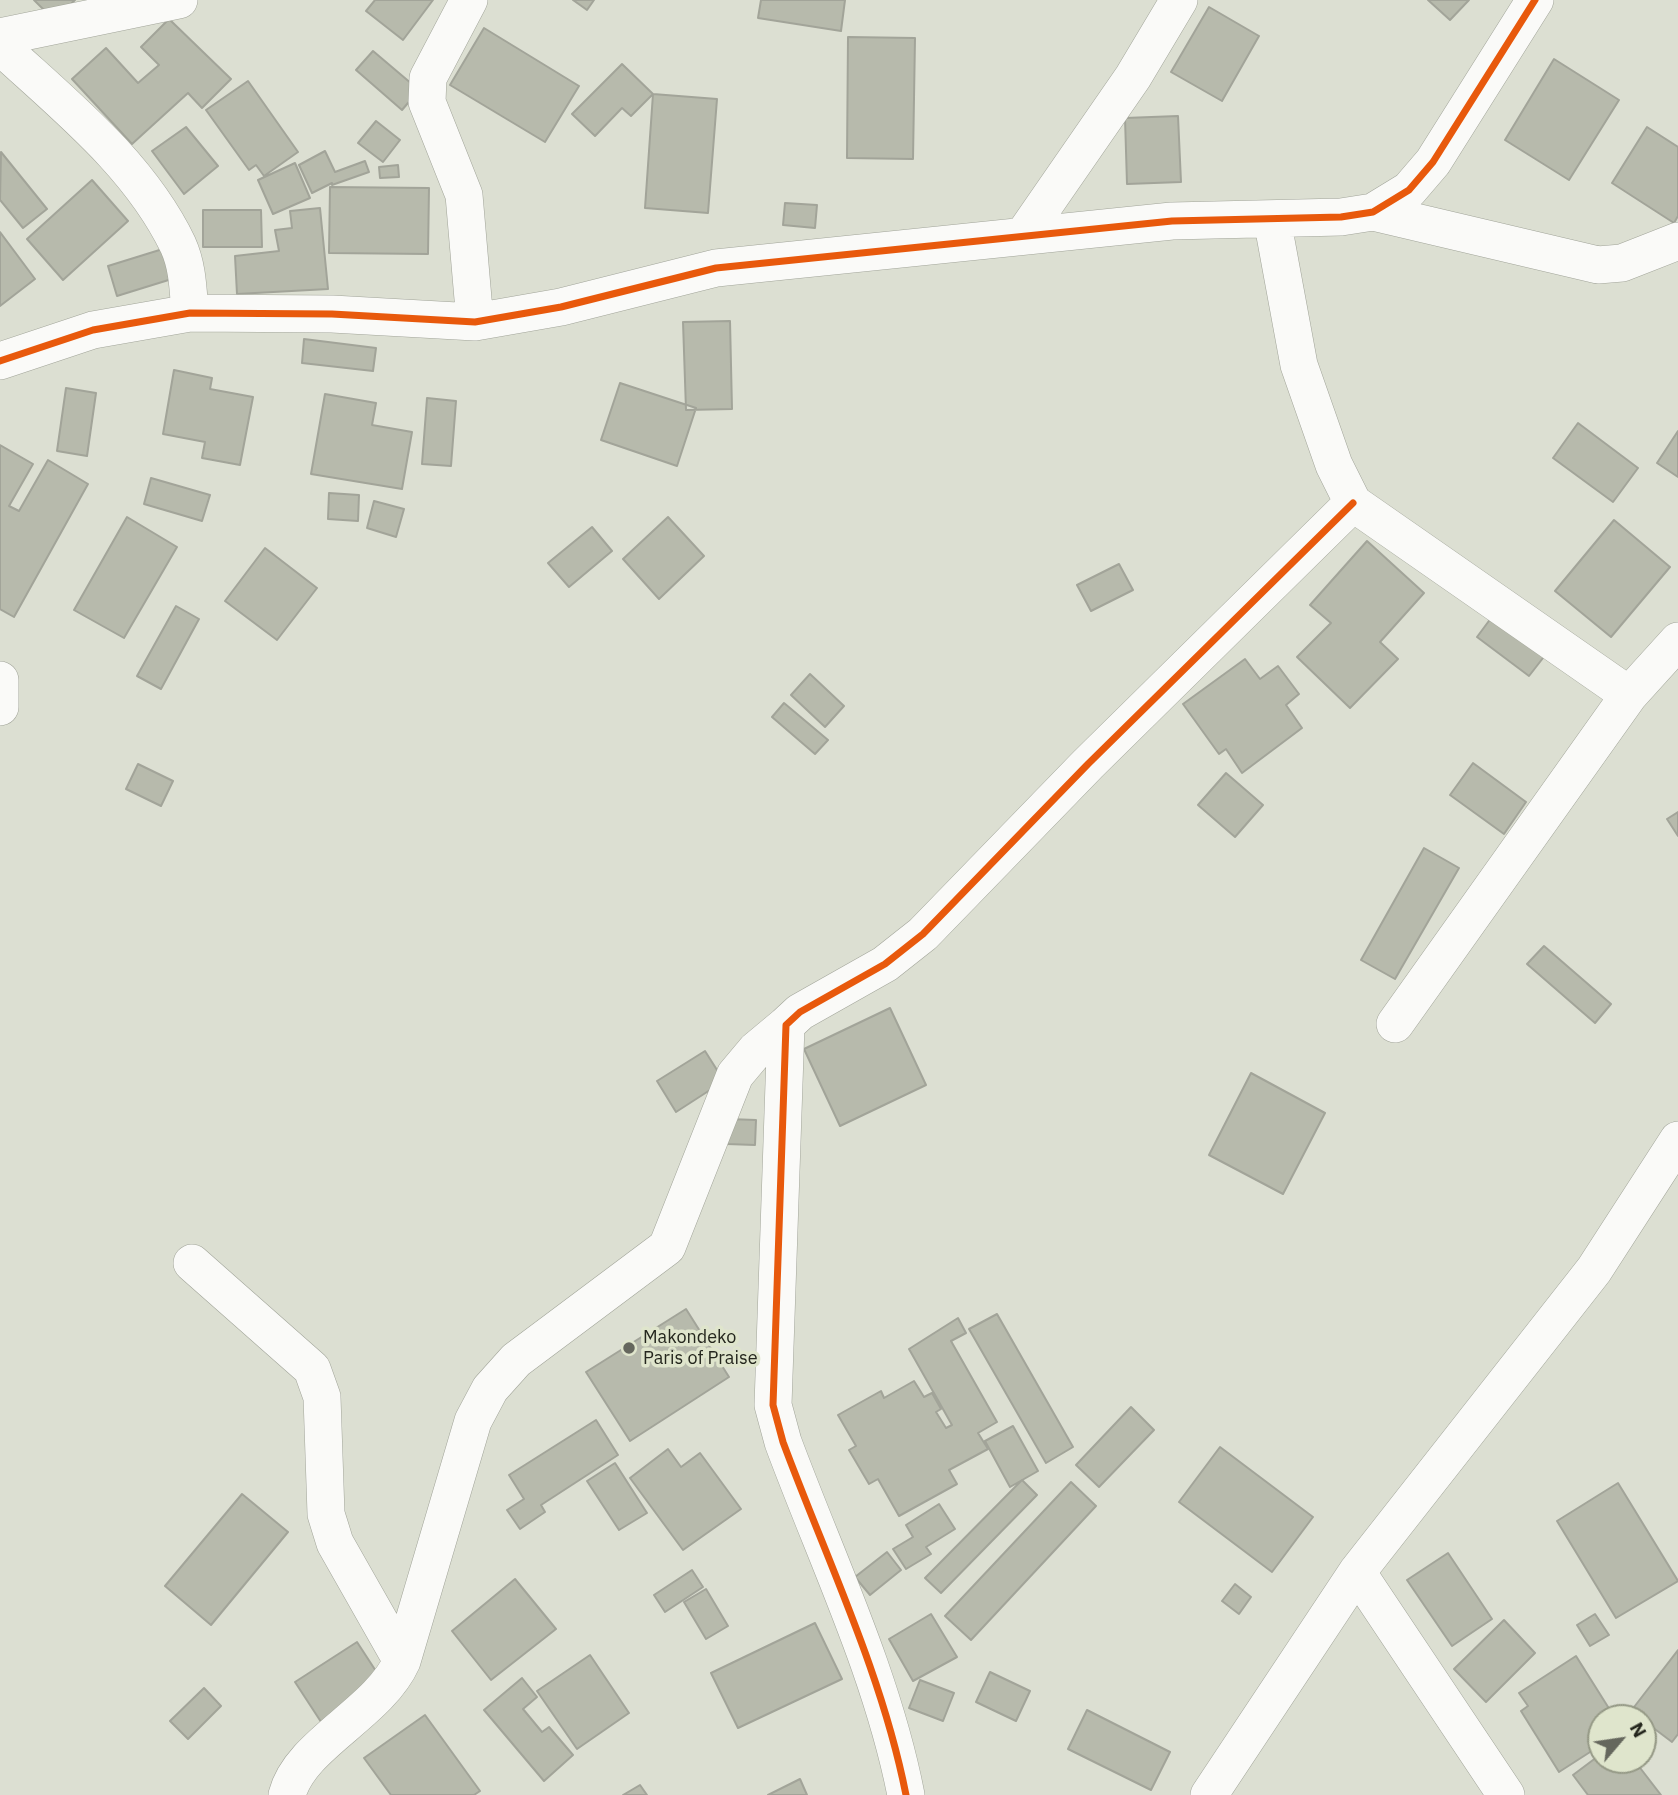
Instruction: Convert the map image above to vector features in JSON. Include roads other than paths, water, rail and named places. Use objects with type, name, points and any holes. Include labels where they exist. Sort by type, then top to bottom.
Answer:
[{"type":"street","points":[[0,37],[179,0]]},
{"type":"street","points":[[469,0],[428,78],[427,102],[464,195],[475,322]]},
{"type":"street","points":[[1023,236],[1133,77],[1179,0]]},
{"type":"street","points":[[1373,212],[1409,190],[1433,162],[1535,0]]},
{"type":"street","points":[[0,46],[84,122],[132,175],[178,246],[187,274],[190,313]]},
{"type":"street","points":[[0,361],[93,330],[190,313],[332,314],[475,322],[561,307],[716,268],[1172,221],[1341,216],[1373,212],[1598,265],[1622,263],[1678,242]]},
{"type":"street","points":[[1272,219],[1299,365],[1334,465],[1353,503],[1629,695]]},
{"type":"street","points":[[287,1795],[290,1783],[308,1760],[393,1681],[402,1661],[473,1421],[490,1389],[516,1360],[667,1247],[735,1075],[756,1050],[800,1012],[885,964],[923,934],[1088,764],[1353,503]]},
{"type":"street","points":[[1395,1024],[1629,695],[1678,641]]},
{"type":"street","points":[[0,680],[0,707]]},
{"type":"street","points":[[786,1025],[773,1405],[783,1442],[866,1658],[897,1752],[906,1795]]},
{"type":"street","points":[[1209,1795],[1357,1572],[1594,1270],[1678,1140]]},
{"type":"street","points":[[192,1263],[312,1369],[319,1382],[322,1397],[326,1514],[335,1543],[402,1661]]},
{"type":"street","points":[[1357,1572],[1506,1795]]},
{"type":"place","name":"Makondeko Paris of Praise","points":[[629,1348]]}]
